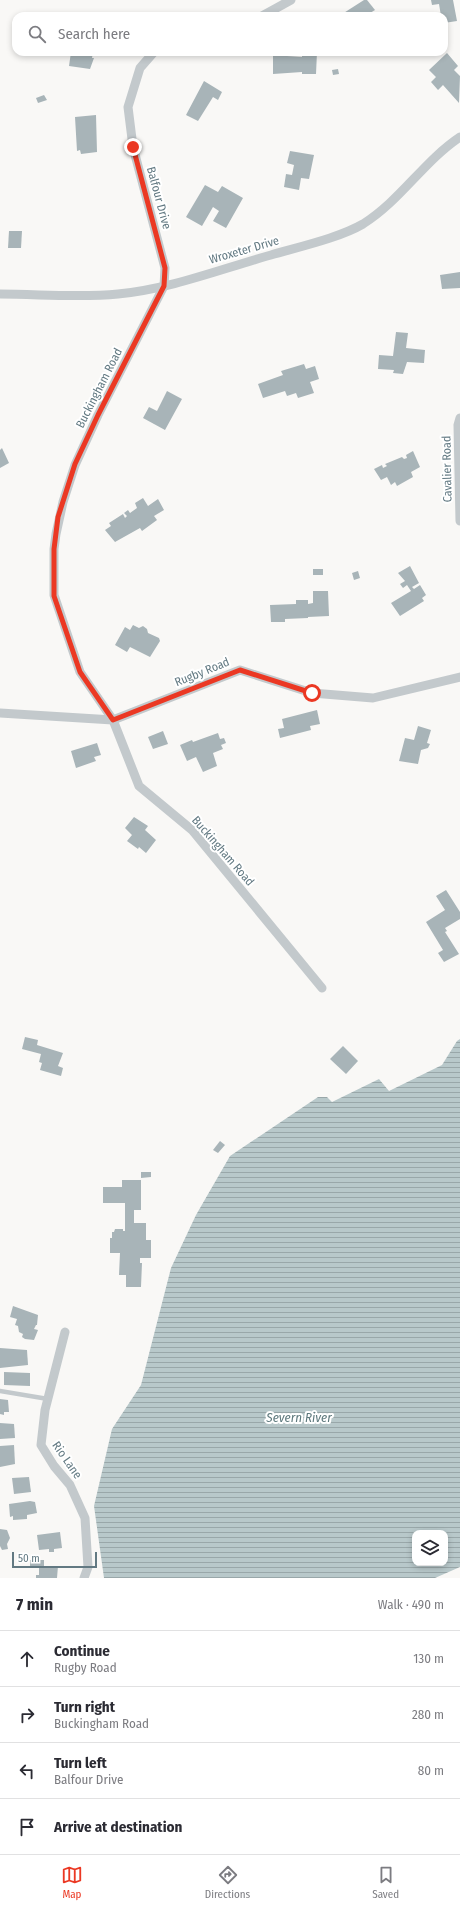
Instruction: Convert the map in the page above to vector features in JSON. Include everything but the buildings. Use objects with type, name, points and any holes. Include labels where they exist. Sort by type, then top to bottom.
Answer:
[{"type":"street","points":[[269,12],[291,0]]},
{"type":"street","name":"Balfour Drive","points":[[150,56],[140,68],[128,107],[133,147],[165,268],[164,286]]},
{"type":"street","name":"Wroxeter Drive","points":[[0,294],[79,296],[119,294],[164,286],[322,240],[362,224],[380,211],[459,141]]},
{"type":"street","name":"Buckingham Road","points":[[164,286],[98,415],[75,464],[58,517],[54,549],[54,596],[80,672],[113,720],[139,786],[192,830],[322,988]]},
{"type":"street","name":"Cavalier Road","points":[[460,418],[458,425],[460,521]]},
{"type":"street","name":"Rugby Road","points":[[0,713],[113,720],[240,670],[312,693],[373,698],[460,677]]},
{"type":"street","name":"Rio Lane","points":[[65,1332],[48,1399],[41,1445],[54,1466],[70,1485],[85,1518],[88,1567],[84,1578]]},
{"type":"lane","points":[[0,1391],[48,1399]]},
{"type":"water","name":"Severn River","points":[[460,1039],[460,1567],[435,1578],[104,1578],[94,1506],[112,1429],[141,1385],[171,1268],[196,1215],[230,1156],[318,1097],[327,1097],[332,1102],[379,1079],[389,1091],[442,1065],[457,1041]]},
{"type":"route","points":[[133,147],[165,268],[164,286],[98,415],[75,464],[58,517],[54,549],[54,596],[80,672],[113,720],[240,670],[312,693]]}]
